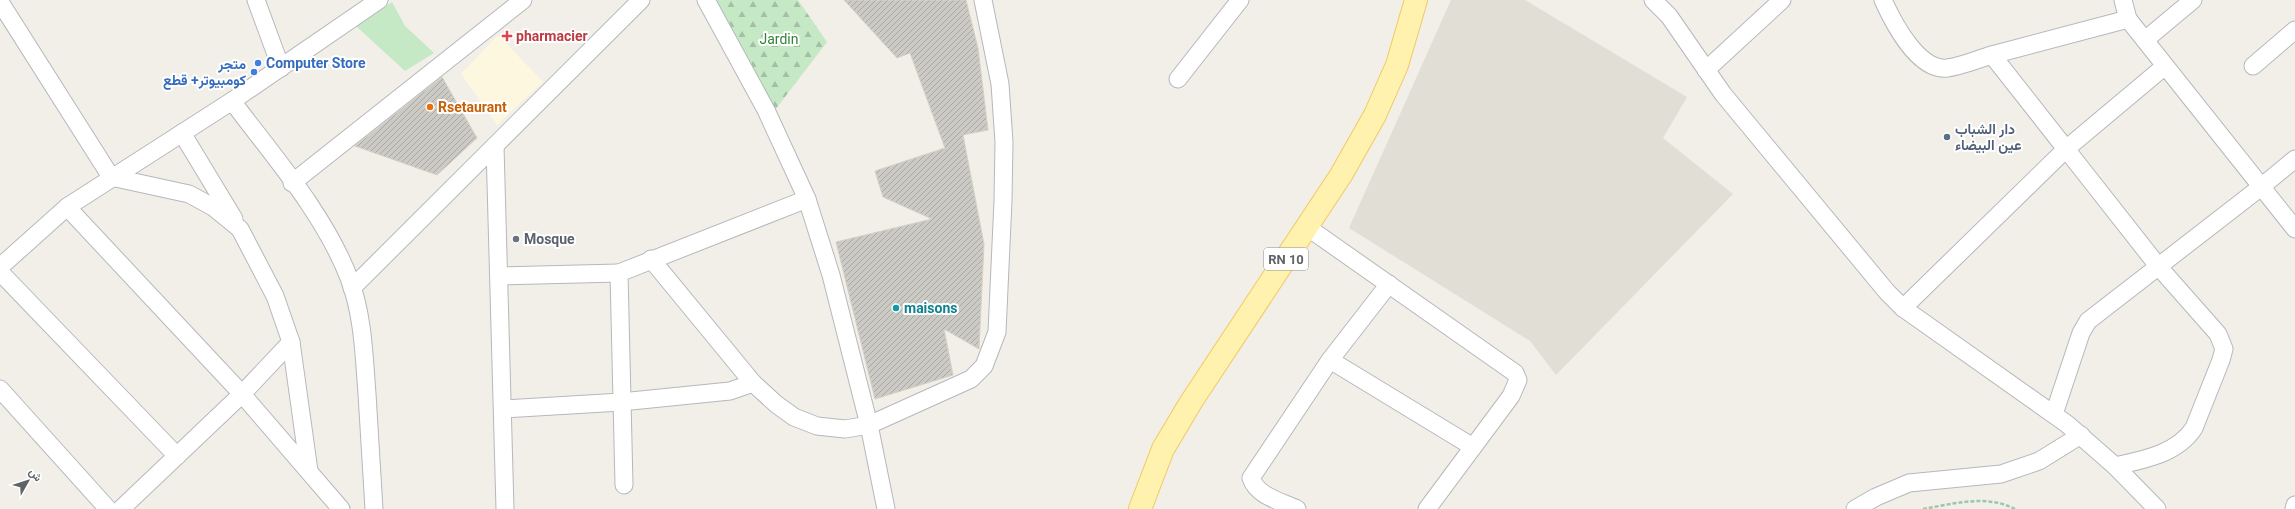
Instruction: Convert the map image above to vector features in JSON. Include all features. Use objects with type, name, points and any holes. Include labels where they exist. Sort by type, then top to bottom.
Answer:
[{"type":"main road","name":"RN 10","points":[[1140,509],[1163,449],[1191,402],[1341,175],[1375,115],[1397,65],[1416,2]]},
{"type":"street","points":[[256,0],[281,68]]},
{"type":"street","points":[[292,183],[523,0]]},
{"type":"street","points":[[352,288],[641,0]]},
{"type":"street","points":[[706,0],[766,110],[807,200],[831,275],[869,425],[886,509]]},
{"type":"street","points":[[651,259],[753,383],[794,418],[817,426],[845,429],[869,425],[971,379],[984,366],[991,352],[997,332],[1004,142],[1000,84],[983,0]]},
{"type":"street","points":[[1178,79],[1240,0]]},
{"type":"street","points":[[1653,0],[1669,16],[1728,100],[1864,266],[1903,308],[2054,414],[2081,435],[2115,466],[2157,509]]},
{"type":"street","points":[[1706,70],[1782,0]]},
{"type":"street","points":[[1882,0],[1895,26],[1911,47],[1933,66],[1947,68],[2128,19]]},
{"type":"street","points":[[2123,0],[2128,19],[2295,229]]},
{"type":"street","points":[[2145,40],[2193,0]]},
{"type":"street","points":[[0,267],[67,207],[111,177],[232,101],[375,1]]},
{"type":"street","points":[[0,2],[111,177],[190,194],[213,207],[240,229]]},
{"type":"street","points":[[2253,66],[2295,30]]},
{"type":"street","points":[[1992,55],[2158,266],[2218,334],[2224,349],[2197,421],[2188,438],[2177,447],[2165,452],[2115,466]]},
{"type":"street","points":[[1903,308],[2066,149],[2165,66]]},
{"type":"street","points":[[232,101],[292,183],[334,245],[352,288],[359,314],[364,355],[374,509]]},
{"type":"street","points":[[182,133],[240,229],[275,296],[291,342],[309,471]]},
{"type":"street","points":[[495,146],[500,276],[505,509]]},
{"type":"street","points":[[2054,414],[2081,333],[2088,321],[2261,188],[2295,159]]},
{"type":"street","points":[[500,276],[619,273],[651,259],[807,200]]},
{"type":"street","points":[[67,207],[242,394],[341,509]]},
{"type":"street","points":[[1307,227],[1515,373],[1518,380],[1511,396],[1427,509]]},
{"type":"street","points":[[0,272],[177,456]]},
{"type":"street","points":[[619,273],[624,485]]},
{"type":"street","points":[[1297,509],[1259,492],[1254,486],[1251,478],[1330,360],[1389,284]]},
{"type":"street","points":[[121,509],[242,394],[291,342]]},
{"type":"street","points":[[1330,360],[1473,447]]},
{"type":"street","points":[[503,409],[621,402],[730,390],[753,383]]},
{"type":"street","points":[[0,388],[108,509]]},
{"type":"street","points":[[1856,509],[1876,497],[1909,483],[2001,474],[2039,461],[2081,435]]},
{"type":"street","points":[[2294,509],[2295,505]]},
{"type":"path","points":[[1923,509],[1971,502],[1990,501],[2015,509]]},
{"type":"shaded area","points":[[1451,0],[1525,0],[1687,97],[1663,138],[1733,194],[1556,375],[1530,341],[1349,228]]},
{"type":"shaded area","points":[[498,35],[543,82],[497,125],[461,74]]},
{"type":"green space","name":"Jardin","points":[[712,0],[798,0],[827,42],[775,110]]},
{"type":"green space","points":[[392,2],[405,26],[434,53],[405,71],[356,26]]},
{"type":"building","points":[[844,0],[966,0],[978,48],[988,130],[963,135],[984,244],[979,349],[944,329],[953,375],[875,399],[836,242],[932,219],[883,197],[875,171],[945,148],[910,53],[897,58]]},
{"type":"building","name":"Rsetaurant","points":[[442,77],[477,138],[437,175],[355,146]]},
{"type":"place","name":"pharmacier","points":[[507,36]]},
{"type":"place","name":"Computer Store","points":[[258,63]]},
{"type":"place","name":"متجر كومبيوتر+ قطع","points":[[254,72]]},
{"type":"place","name":"Rsetaurant","points":[[430,107]]},
{"type":"place","name":"دار الشباب عين البيضاء","points":[[1947,137]]},
{"type":"place","name":"Mosque","points":[[516,239]]},
{"type":"place","name":"maisons","points":[[896,308]]}]
